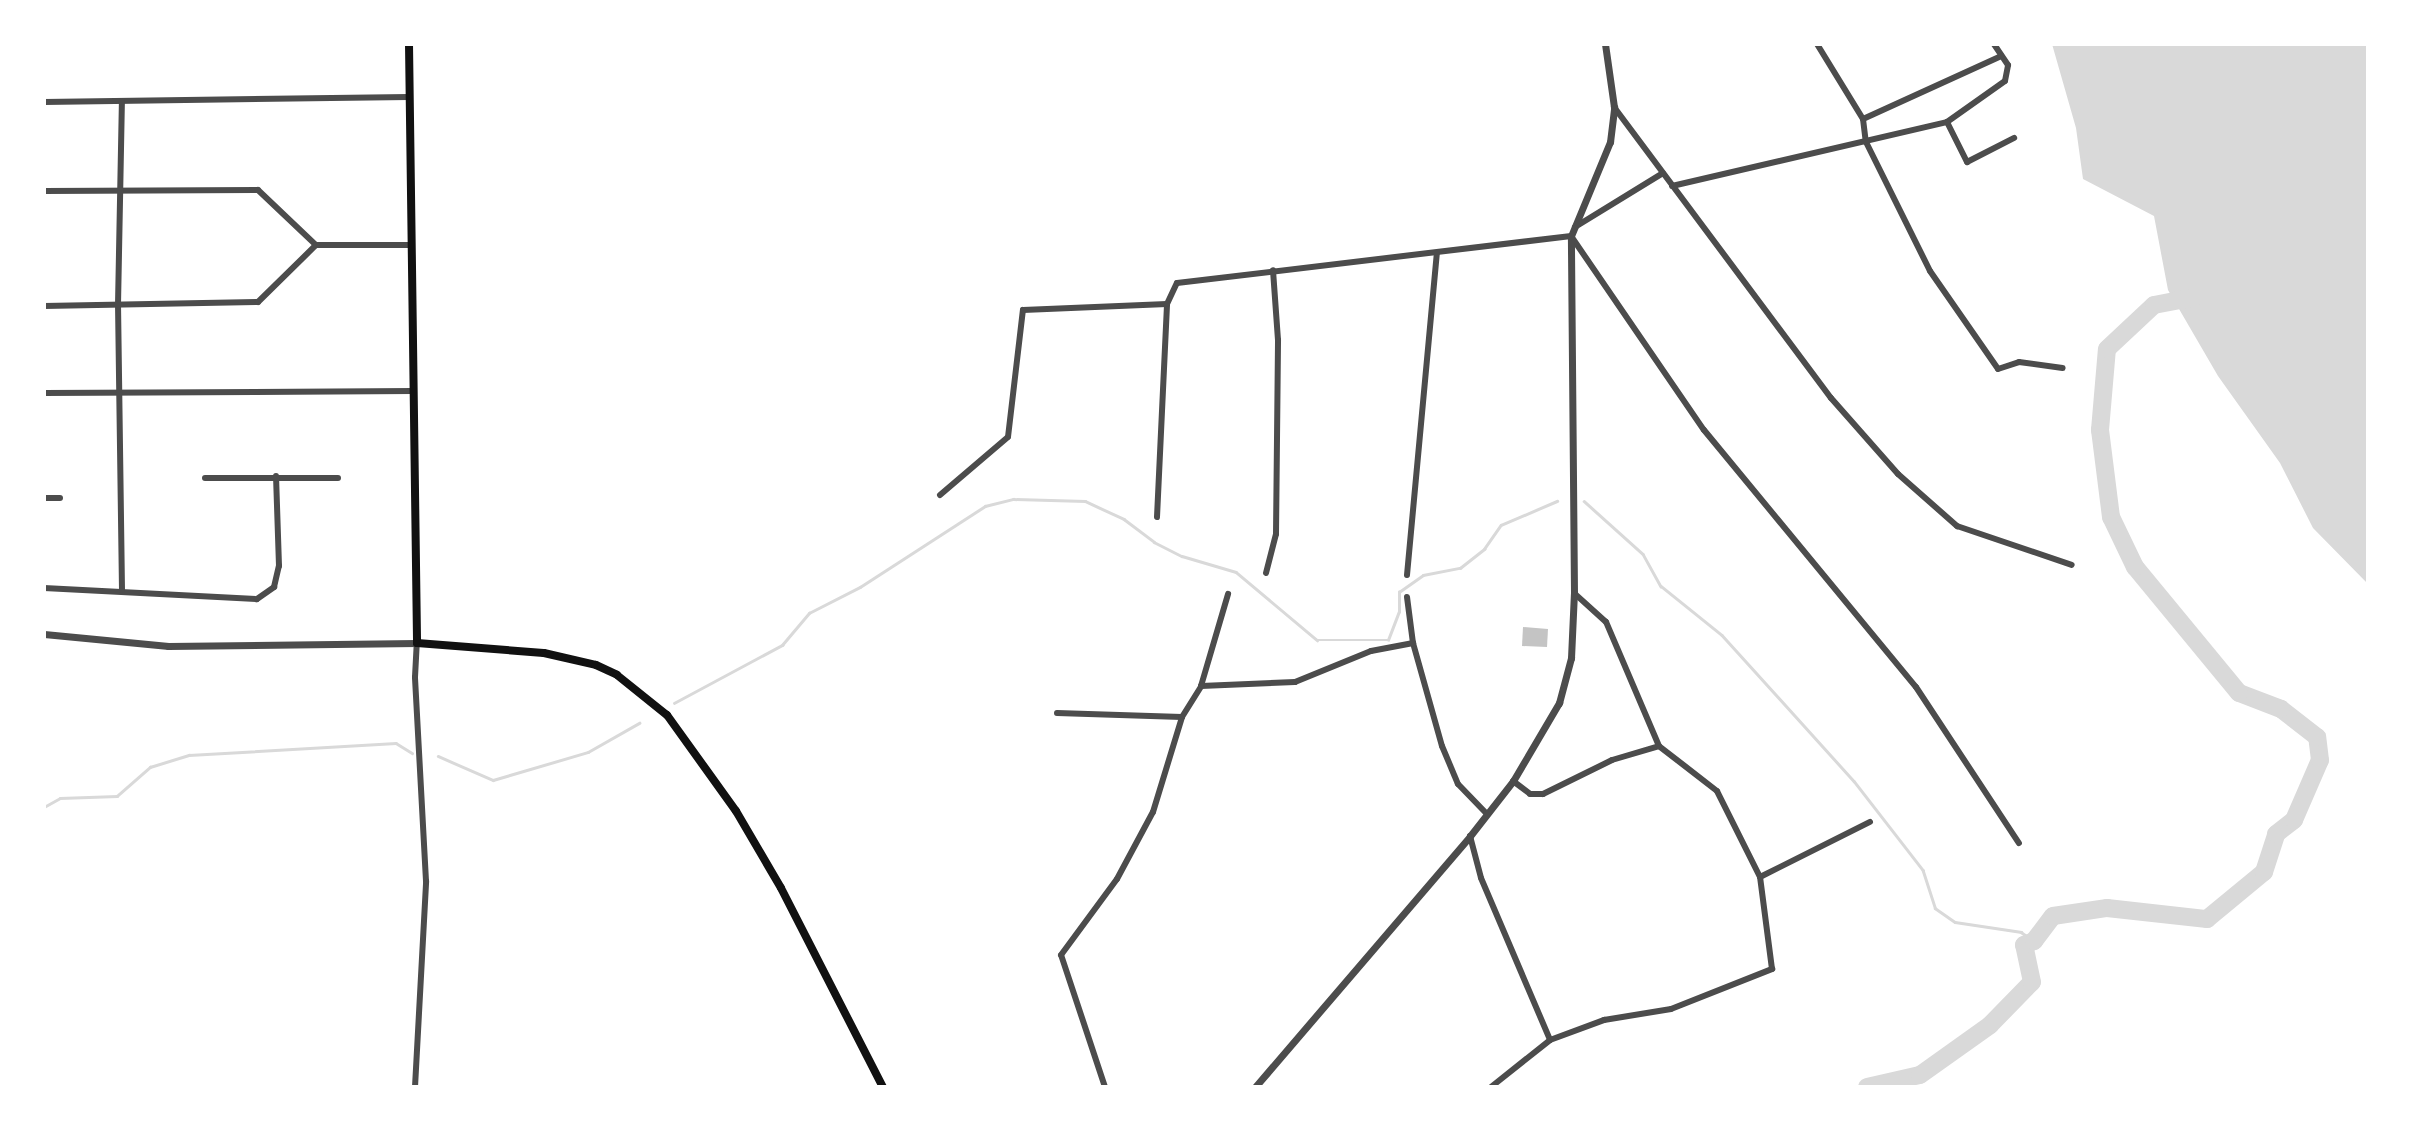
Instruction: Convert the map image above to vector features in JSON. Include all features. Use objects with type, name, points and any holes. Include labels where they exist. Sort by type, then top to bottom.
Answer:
[{"type":"main road","points":[[409,44],[409,245],[417,643],[544,653],[596,665],[617,675],[667,715],[736,811],[781,888],[883,1087]]},
{"type":"street","points":[[1255,1087],[1471,836],[1513,781],[1559,703],[1571,658],[1574,593],[1571,236],[1609,142],[1614,107],[1605,44]]},
{"type":"street","points":[[1817,44],[1863,119],[1866,142],[1930,271],[1998,369],[2019,362],[2063,368]]},
{"type":"street","points":[[1672,186],[1947,122],[2005,80],[2008,65],[1994,44]]},
{"type":"street","points":[[1863,119],[2001,56]]},
{"type":"street","points":[[44,102],[409,97]]},
{"type":"street","points":[[121,590],[118,305],[122,101]]},
{"type":"street","points":[[1614,107],[1831,398],[1898,474],[1957,526],[2072,565]]},
{"type":"street","points":[[1947,122],[1967,162],[2014,138]]},
{"type":"street","points":[[1575,227],[1663,173]]},
{"type":"street","points":[[44,191],[258,190],[316,245],[409,245]]},
{"type":"street","points":[[1157,517],[1167,304],[1177,284],[1273,270],[1571,236]]},
{"type":"street","points":[[1571,236],[1704,430],[1916,687],[2019,843]]},
{"type":"street","points":[[44,306],[258,302],[316,245]]},
{"type":"street","points":[[1407,575],[1437,253]]},
{"type":"street","points":[[1266,573],[1276,534],[1278,340],[1273,270]]},
{"type":"street","points":[[940,495],[1009,437],[1023,310],[1167,304]]},
{"type":"street","points":[[44,393],[413,391]]},
{"type":"street","points":[[44,588],[257,599],[274,587],[279,566],[276,476]]},
{"type":"street","points":[[205,478],[338,478]]},
{"type":"street","points":[[44,498],[60,498]]},
{"type":"street","points":[[1491,1087],[1550,1040],[1604,1020],[1671,1009],[1772,969],[1760,877],[1717,791],[1659,746],[1606,622],[1574,593]]},
{"type":"street","points":[[1105,1087],[1061,955],[1117,880],[1153,812],[1182,717],[1201,686],[1228,594]]},
{"type":"street","points":[[1407,597],[1413,643],[1442,746],[1458,784],[1487,814]]},
{"type":"street","points":[[44,634],[168,646],[417,643],[426,881],[415,1087]]},
{"type":"street","points":[[1201,686],[1295,682],[1371,651],[1413,643]]},
{"type":"street","points":[[1057,713],[1182,717]]},
{"type":"street","points":[[1513,781],[1530,794],[1543,794],[1612,760],[1659,746]]},
{"type":"street","points":[[1760,877],[1870,822]]},
{"type":"street","points":[[1471,836],[1480,878],[1550,1040]]},
{"type":"shaded area","points":[[2052,44],[2368,44],[2368,584],[2313,528],[2280,463],[2218,376],[2168,290],[2154,216],[2083,179],[2076,128]]},
{"type":"building","points":[[1523,627],[1548,629],[1547,647],[1522,646]]},
{"type":"waterway","points":[[1867,1087],[1920,1075],[1990,1025],[2032,982],[2024,945],[2034,941],[2053,916],[2107,908],[2207,919],[2264,872],[2276,834],[2294,820],[2320,760],[2317,737],[2281,709],[2239,693],[2135,567],[2111,517],[2100,430],[2107,349],[2154,305],[2196,297]]},
{"type":"waterway","points":[[674,703],[782,645],[809,613],[860,587],[985,506],[1013,499],[1085,501],[1124,519],[1154,542],[1182,556],[1236,572],[1317,640],[1388,640],[1399,612],[1399,592],[1423,575],[1460,568],[1484,549],[1501,525],[1557,501]]},
{"type":"waterway","points":[[1584,501],[1643,554],[1661,586],[1722,635],[1854,781],[1923,870],[1935,908],[1955,922],[2021,932],[2034,941]]},
{"type":"waterway","points":[[438,756],[493,780],[588,752],[639,723]]},
{"type":"waterway","points":[[44,807],[60,798],[117,796],[150,767],[189,755],[396,743],[412,753]]}]
